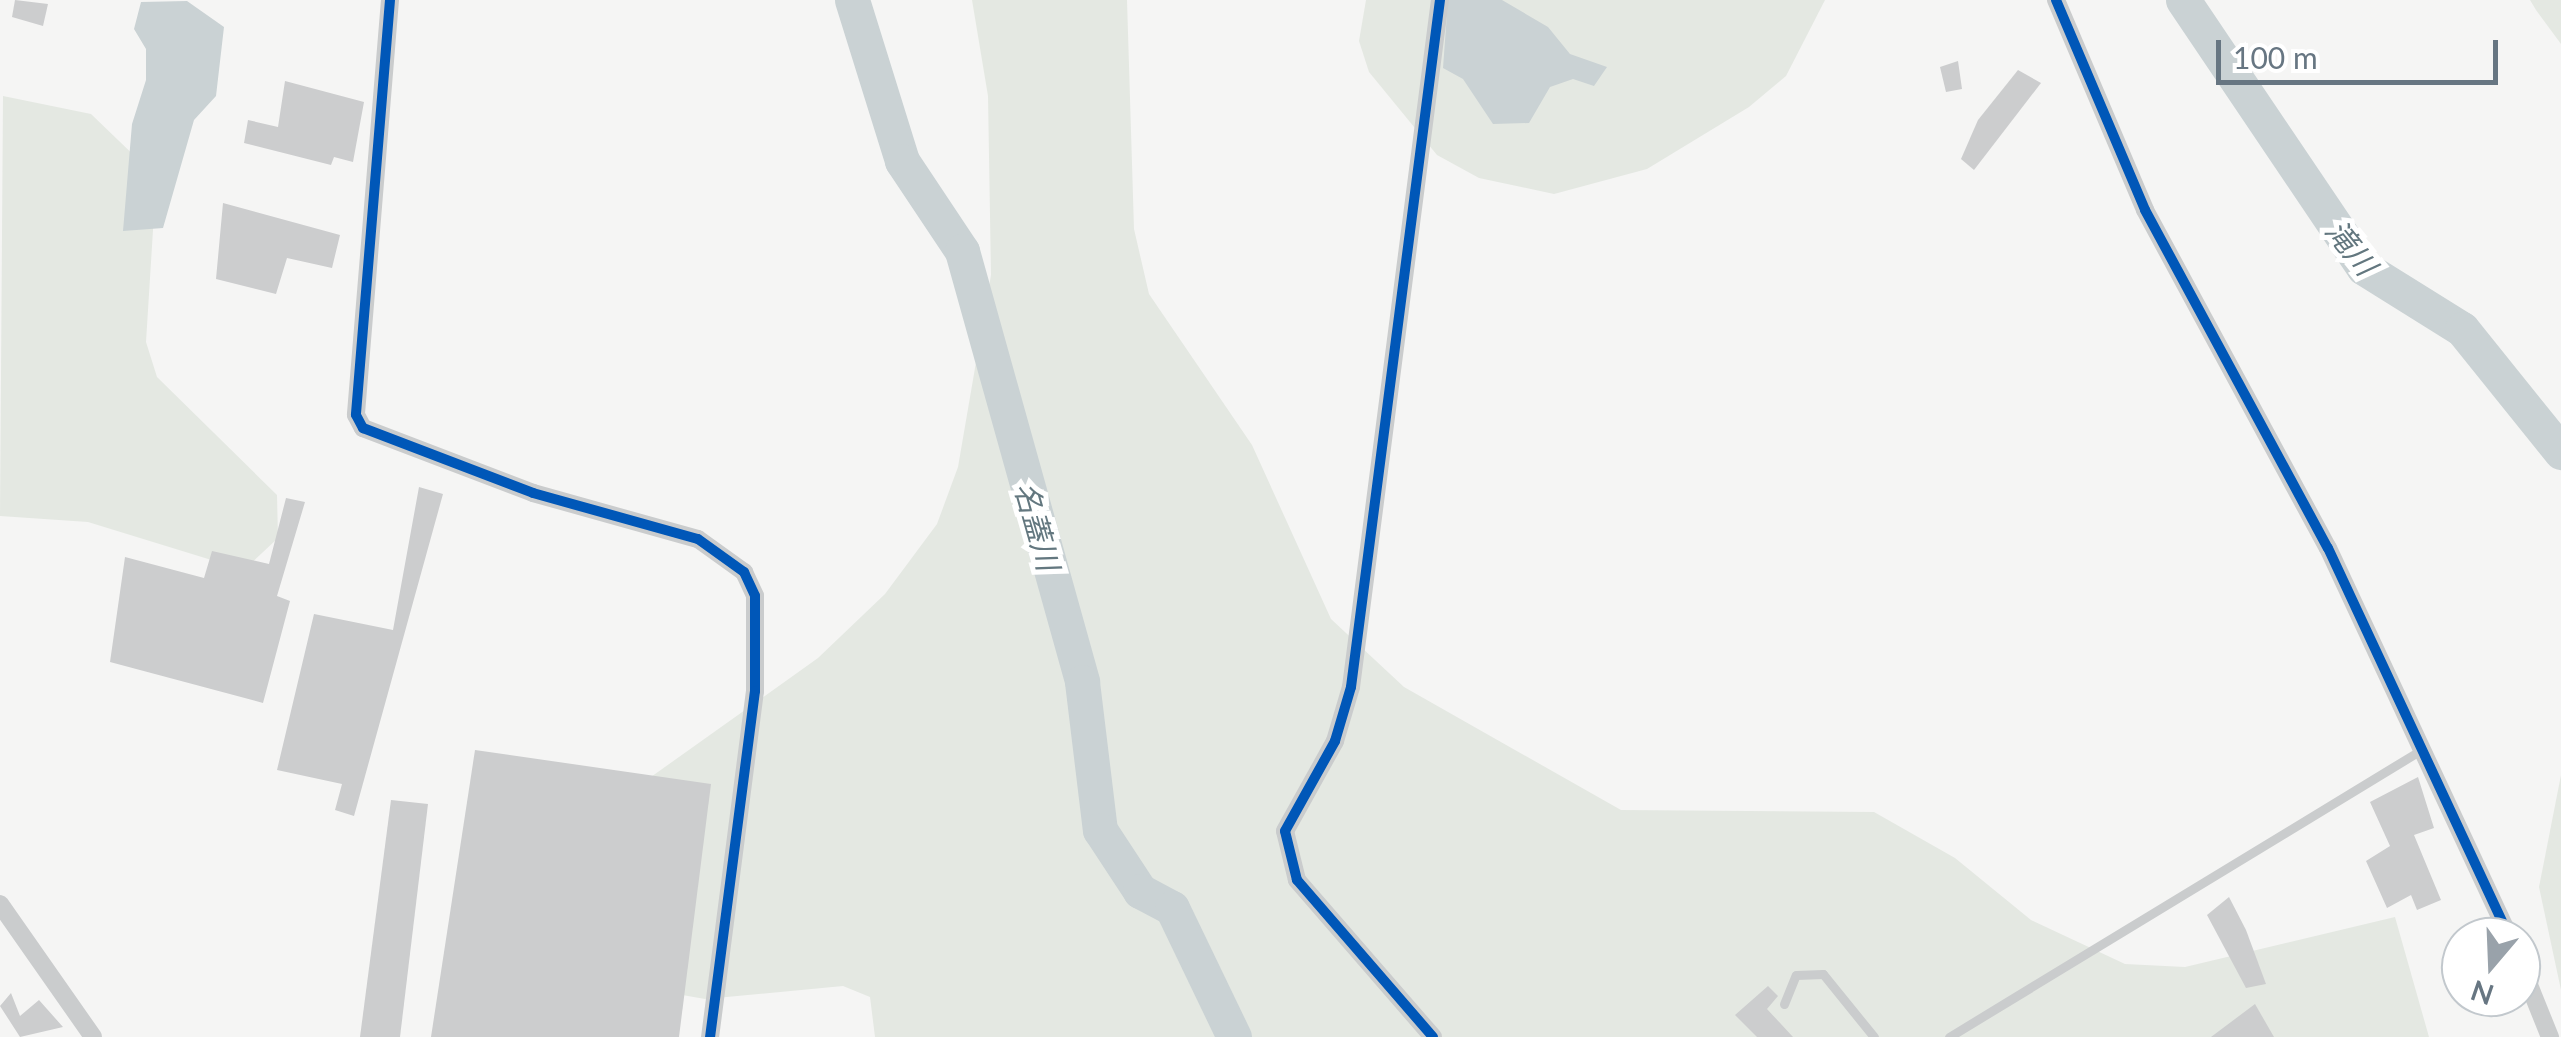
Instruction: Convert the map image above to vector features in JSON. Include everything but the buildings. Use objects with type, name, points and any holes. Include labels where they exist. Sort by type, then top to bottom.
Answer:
[{"type":"street","points":[[390,0],[356,415],[362,428],[533,493],[698,539],[744,572],[755,596],[756,691],[710,1037]]},
{"type":"street","points":[[1433,1037],[1297,880],[1284,831],[1335,741],[1351,687],[1440,0]]},
{"type":"street","points":[[2056,0],[2145,210],[2425,748],[2500,917]]},
{"type":"street","points":[[0,904],[94,1037]]},
{"type":"lane","points":[[1949,1037],[2425,748]]},
{"type":"lane","points":[[1784,1004],[1796,975],[1822,974],[1874,1037]]},
{"type":"shaded area","points":[[972,0],[1127,0],[1134,229],[1149,294],[1252,445],[1331,619],[1404,687],[1621,810],[1874,812],[1955,858],[2031,920],[2125,964],[2185,967],[2395,917],[2429,1037],[875,1037],[870,997],[843,986],[705,999],[671,993],[620,799],[818,658],[885,594],[937,524],[958,467],[991,275],[988,96]]},
{"type":"shaded area","points":[[1366,0],[1825,0],[1786,76],[1749,107],[1647,169],[1554,194],[1479,178],[1437,155],[1369,72],[1359,41]]},
{"type":"shaded area","points":[[1448,0],[1502,0],[1548,27],[1570,54],[1607,67],[1594,86],[1573,79],[1550,87],[1529,123],[1493,124],[1463,79],[1443,68]]},
{"type":"shaded area","points":[[2530,0],[2561,0],[2561,44],[2536,10]]},
{"type":"shaded area","points":[[187,1],[224,27],[216,96],[194,120],[163,228],[123,231],[132,124],[146,80],[146,49],[134,29],[141,2]]},
{"type":"shaded area","points":[[3,96],[91,114],[145,166],[154,214],[146,342],[157,377],[277,495],[278,538],[244,570],[88,522],[0,516]]},
{"type":"shaded area","points":[[2561,775],[2561,990],[2539,887]]},
{"type":"waterway","name":"名蓋川","points":[[852,0],[902,161],[962,251],[1082,682],[1100,830],[1140,891],[1172,908],[1234,1037]]},
{"type":"waterway","name":"滝川","points":[[2183,0],[2364,268],[2462,329],[2561,452]]},
{"type":"cycle path","points":[[390,0],[356,415],[363,428],[533,493],[698,539],[744,572],[755,596],[755,691],[710,1037]]},
{"type":"cycle path","points":[[1433,1037],[1297,880],[1285,831],[1335,741],[1351,687],[1440,0]]},
{"type":"cycle path","points":[[2056,0],[2145,210],[2328,548],[2500,917]]}]
